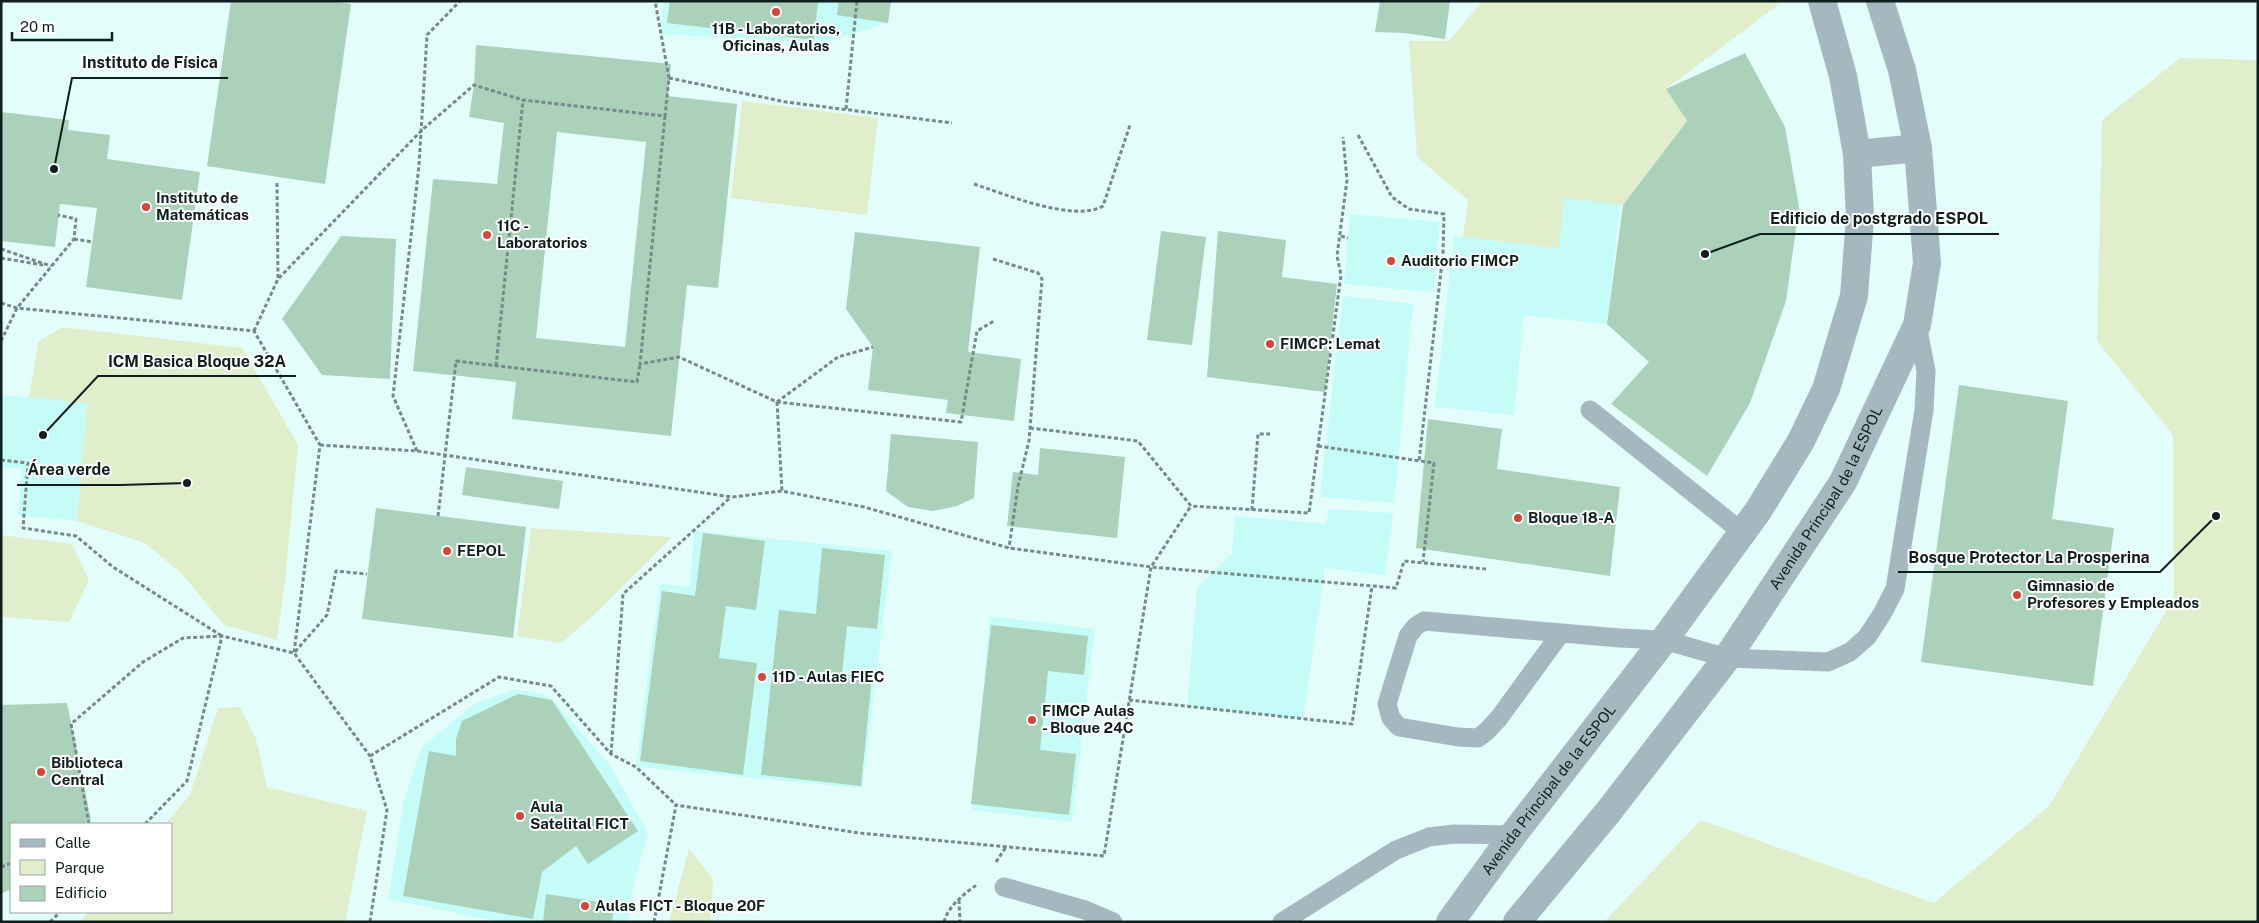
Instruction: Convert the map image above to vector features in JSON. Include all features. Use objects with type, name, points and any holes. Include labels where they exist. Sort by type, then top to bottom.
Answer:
[{"type":"street","name":"Avenida Principal de la ESPOL","points":[[1450,922],[1513,834],[1664,640],[1758,511],[1801,441],[1826,389],[1854,296],[1860,218],[1857,154],[1843,76],[1822,1]]},
{"type":"street","name":"Avenida Principal de la ESPOL","points":[[1518,922],[1609,811],[1727,658],[1843,482],[1917,324],[1927,263],[1918,148],[1902,70],[1880,1]]},
{"type":"street","points":[[1857,154],[1918,148]]},
{"type":"lane","points":[[1561,633],[1499,718],[1488,731],[1478,738],[1458,737],[1399,727],[1391,718],[1387,704],[1408,636],[1416,626],[1424,621],[1664,640],[1727,658],[1828,662],[1850,652],[1867,637],[1895,589],[1924,410],[1926,371],[1917,324]]},
{"type":"lane","points":[[1590,410],[1742,532]]},
{"type":"lane","points":[[1282,922],[1396,850],[1429,837],[1454,834],[1513,834]]},
{"type":"lane","points":[[1004,887],[1085,910],[1113,922]]},
{"type":"path","points":[[417,451],[393,396],[422,130],[427,35],[460,1]]},
{"type":"path","points":[[438,516],[456,361],[638,382],[669,78],[654,1]]},
{"type":"path","points":[[846,109],[858,1]]},
{"type":"path","points":[[669,78],[786,102],[952,123]]},
{"type":"path","points":[[254,331],[278,279],[422,130],[474,85],[524,100],[665,116]]},
{"type":"path","points":[[496,366],[524,100]]},
{"type":"path","points":[[974,184],[1048,208],[1088,212],[1097,210],[1103,206],[1130,125]]},
{"type":"path","points":[[1358,134],[1392,196],[1409,209],[1444,214],[1444,254],[1419,461]]},
{"type":"path","points":[[1030,428],[1138,441],[1191,506],[1309,513],[1341,275],[1337,256],[1347,180],[1343,137]]},
{"type":"path","points":[[276,183],[278,279]]},
{"type":"path","points":[[1,341],[17,308],[74,239],[76,219],[58,215]]},
{"type":"path","points":[[1341,236],[1348,238]]},
{"type":"path","points":[[74,239],[92,242]]},
{"type":"path","points":[[1,249],[52,266]]},
{"type":"path","points":[[1,258],[52,266]]},
{"type":"path","points":[[993,259],[1038,273],[1042,279],[1029,441],[1018,486],[1009,548]]},
{"type":"path","points":[[1,303],[17,308],[254,331]]},
{"type":"path","points":[[640,364],[679,357],[777,402],[961,422],[977,331],[994,321]]},
{"type":"path","points":[[254,331],[320,445],[294,653]]},
{"type":"path","points":[[777,402],[838,357],[873,347]]},
{"type":"path","points":[[777,402],[782,492]]},
{"type":"path","points":[[1252,510],[1258,434],[1270,434]]},
{"type":"path","points":[[320,445],[417,451],[732,497],[782,492],[864,507],[1009,548],[1151,567],[1396,588],[1404,561],[1486,569]]},
{"type":"path","points":[[1318,446],[1434,463],[1423,562]]},
{"type":"path","points":[[1,460],[28,463],[23,528],[76,536],[113,567],[222,636]]},
{"type":"path","points":[[611,754],[623,594],[732,497]]},
{"type":"path","points":[[370,756],[499,677],[551,686],[611,754],[636,767],[676,805],[859,833],[1104,856],[1151,567],[1191,506]]},
{"type":"path","points":[[294,653],[327,615],[336,570],[368,574]]},
{"type":"path","points":[[1129,700],[1352,724],[1372,586]]},
{"type":"path","points":[[146,823],[187,780],[222,636]]},
{"type":"path","points":[[89,823],[71,724],[143,662],[184,638],[222,636],[294,653],[370,756],[386,810],[370,922]]},
{"type":"path","points":[[654,922],[676,805]]},
{"type":"path","points":[[944,922],[946,916],[959,900],[960,922]]},
{"type":"path","points":[[50,922],[59,913]]},
{"type":"shaded area","name":"11B - Laboratorios, Oficinas, Aulas","points":[[663,1],[891,1],[888,23],[823,43],[661,34]]},
{"type":"shaded area","points":[[1564,197],[1620,204],[1607,324],[1524,315],[1514,415],[1435,407],[1454,236],[1558,248]]},
{"type":"shaded area","name":"Auditorio FIMCP","points":[[1350,214],[1440,222],[1434,292],[1344,284]]},
{"type":"shaded area","points":[[1343,296],[1413,304],[1394,503],[1320,497]]},
{"type":"shaded area","points":[[1,395],[87,402],[77,521],[18,515],[22,469],[1,467]]},
{"type":"shaded area","points":[[1329,509],[1393,513],[1385,575],[1325,568],[1303,719],[1187,707],[1197,588],[1232,553],[1235,516],[1326,524]]},
{"type":"shaded area","name":"11D - Aulas FIEC","points":[[694,531],[892,551],[862,788],[636,767],[660,583],[690,587]]},
{"type":"shaded area","name":"FIMCP Aulas - Bloque 24C","points":[[990,616],[1095,629],[1072,822],[972,810]]},
{"type":"shaded area","name":"Aula Satelital FICT","points":[[515,689],[549,696],[609,764],[648,833],[632,891],[628,922],[500,922],[388,899],[404,800],[421,748],[474,704]]},
{"type":"green space","points":[[1482,1],[1783,1],[1666,89],[1687,121],[1623,205],[1564,198],[1559,248],[1463,237],[1468,200],[1417,157],[1409,41],[1449,41]]},
{"type":"green space","points":[[2180,58],[2258,60],[2258,922],[1604,922],[1701,820],[1934,903],[2049,806],[2174,598],[2173,435],[2097,341],[2102,120]]},
{"type":"green space","points":[[742,101],[878,118],[867,215],[731,198]]},
{"type":"green space","points":[[62,327],[242,348],[298,445],[285,581],[277,640],[224,625],[182,574],[145,543],[77,521],[87,403],[29,397],[38,342]]},
{"type":"green space","points":[[531,528],[672,537],[599,610],[561,643],[517,636]]},
{"type":"green space","points":[[1,535],[72,544],[89,580],[69,622],[1,617]]},
{"type":"green space","points":[[240,707],[256,739],[267,787],[367,811],[345,922],[79,922],[87,913],[172,913],[172,823],[166,823],[190,795],[218,708]]},
{"type":"green space","points":[[689,849],[713,879],[711,922],[669,922]]},
{"type":"building","points":[[231,1],[331,1],[351,4],[325,184],[207,166]]},
{"type":"building","points":[[670,1],[818,1],[814,40],[667,23]]},
{"type":"building","points":[[839,1],[891,1],[888,23],[837,15]]},
{"type":"building","points":[[1380,1],[1450,1],[1445,39],[1405,33],[1375,32]]},
{"type":"building","name":"11C - Laboratorios","points":[[476,45],[671,64],[668,96],[737,104],[718,288],[687,285],[671,436],[512,419],[516,382],[413,371],[433,179],[497,184],[504,123],[469,117],[474,85]],"holes":[[[557,132],[646,142],[625,347],[536,338]]]},
{"type":"building","points":[[1745,53],[1785,127],[1799,207],[1786,301],[1750,403],[1707,476],[1611,404],[1649,362],[1607,324],[1623,205],[1687,121],[1666,89]]},
{"type":"building","points":[[1,112],[69,120],[68,130],[110,135],[107,159],[200,172],[182,300],[86,287],[97,208],[60,204],[55,247],[1,241]]},
{"type":"building","points":[[1161,231],[1206,237],[1192,345],[1147,340]]},
{"type":"building","name":"FIMCP: Lemat","points":[[1218,231],[1286,240],[1282,277],[1337,284],[1325,392],[1207,377]]},
{"type":"building","points":[[855,232],[980,247],[968,352],[1021,359],[1014,421],[946,413],[948,400],[868,390],[873,347],[846,309]]},
{"type":"building","points":[[341,236],[396,239],[390,379],[322,375],[282,319]]},
{"type":"building","name":"Gimnasio de Profesores y Empleados","points":[[1959,385],[2068,401],[2052,519],[2114,528],[2093,686],[1921,662]]},
{"type":"building","name":"Bloque 18-A","points":[[1428,419],[1502,429],[1497,469],[1620,487],[1610,576],[1416,548]]},
{"type":"building","points":[[891,434],[978,442],[974,498],[957,506],[933,511],[908,507],[886,491]]},
{"type":"building","points":[[1040,448],[1125,457],[1117,538],[1007,526],[1013,472],[1038,475]]},
{"type":"building","points":[[466,467],[563,481],[559,509],[462,495]]},
{"type":"building","name":"FEPOL","points":[[376,508],[526,527],[513,638],[362,619]]},
{"type":"building","points":[[703,533],[765,541],[756,610],[726,606],[719,658],[757,663],[743,775],[640,761],[662,591],[695,596]]},
{"type":"building","points":[[822,548],[885,555],[877,629],[847,626],[842,674],[872,677],[861,786],[761,775],[779,610],[816,614]]},
{"type":"building","name":"FIMCP Aulas - Bloque 24C","points":[[991,625],[1088,636],[1084,675],[1048,671],[1040,750],[1076,754],[1069,815],[971,804]]},
{"type":"building","name":"Aula Satelital FICT","points":[[518,694],[552,700],[638,831],[588,864],[576,846],[542,872],[533,919],[403,896],[429,751],[456,756],[456,739],[462,721]]},
{"type":"building","name":"Biblioteca Central","points":[[67,703],[91,820],[84,823],[10,823],[10,890],[1,894],[1,705]]},
{"type":"building","points":[[546,894],[614,904],[612,922],[543,922]]},
{"type":"place","name":"11B - Laboratorios, Oficinas, Aulas","points":[[776,12]]},
{"type":"place","name":"Instituto de Física","points":[[54,169]]},
{"type":"place","name":"Instituto de Matemáticas","points":[[146,207]]},
{"type":"place","name":"11C - Laboratorios","points":[[487,235]]},
{"type":"place","name":"Edificio de postgrado ESPOL","points":[[1705,254]]},
{"type":"place","name":"Auditorio FIMCP","points":[[1391,261]]},
{"type":"place","name":"FIMCP: Lemat","points":[[1270,344]]},
{"type":"place","name":"ICM Basica Bloque 32A","points":[[43,435]]},
{"type":"place","name":"Área verde","points":[[187,483]]},
{"type":"place","name":"Bosque Protector La Prosperina","points":[[2216,516]]},
{"type":"place","name":"Bloque 18-A","points":[[1518,518]]},
{"type":"place","name":"FEPOL","points":[[447,551]]},
{"type":"place","name":"Gimnasio de Profesores y Empleados","points":[[2017,595]]},
{"type":"place","name":"11D - Aulas FIEC","points":[[762,677]]},
{"type":"place","name":"FIMCP Aulas - Bloque 24C","points":[[1032,720]]},
{"type":"place","name":"Biblioteca Central","points":[[41,772]]},
{"type":"place","name":"Aula Satelital FICT","points":[[520,816]]},
{"type":"place","name":"Aulas FICT - Bloque 20F","points":[[585,906]]}]
